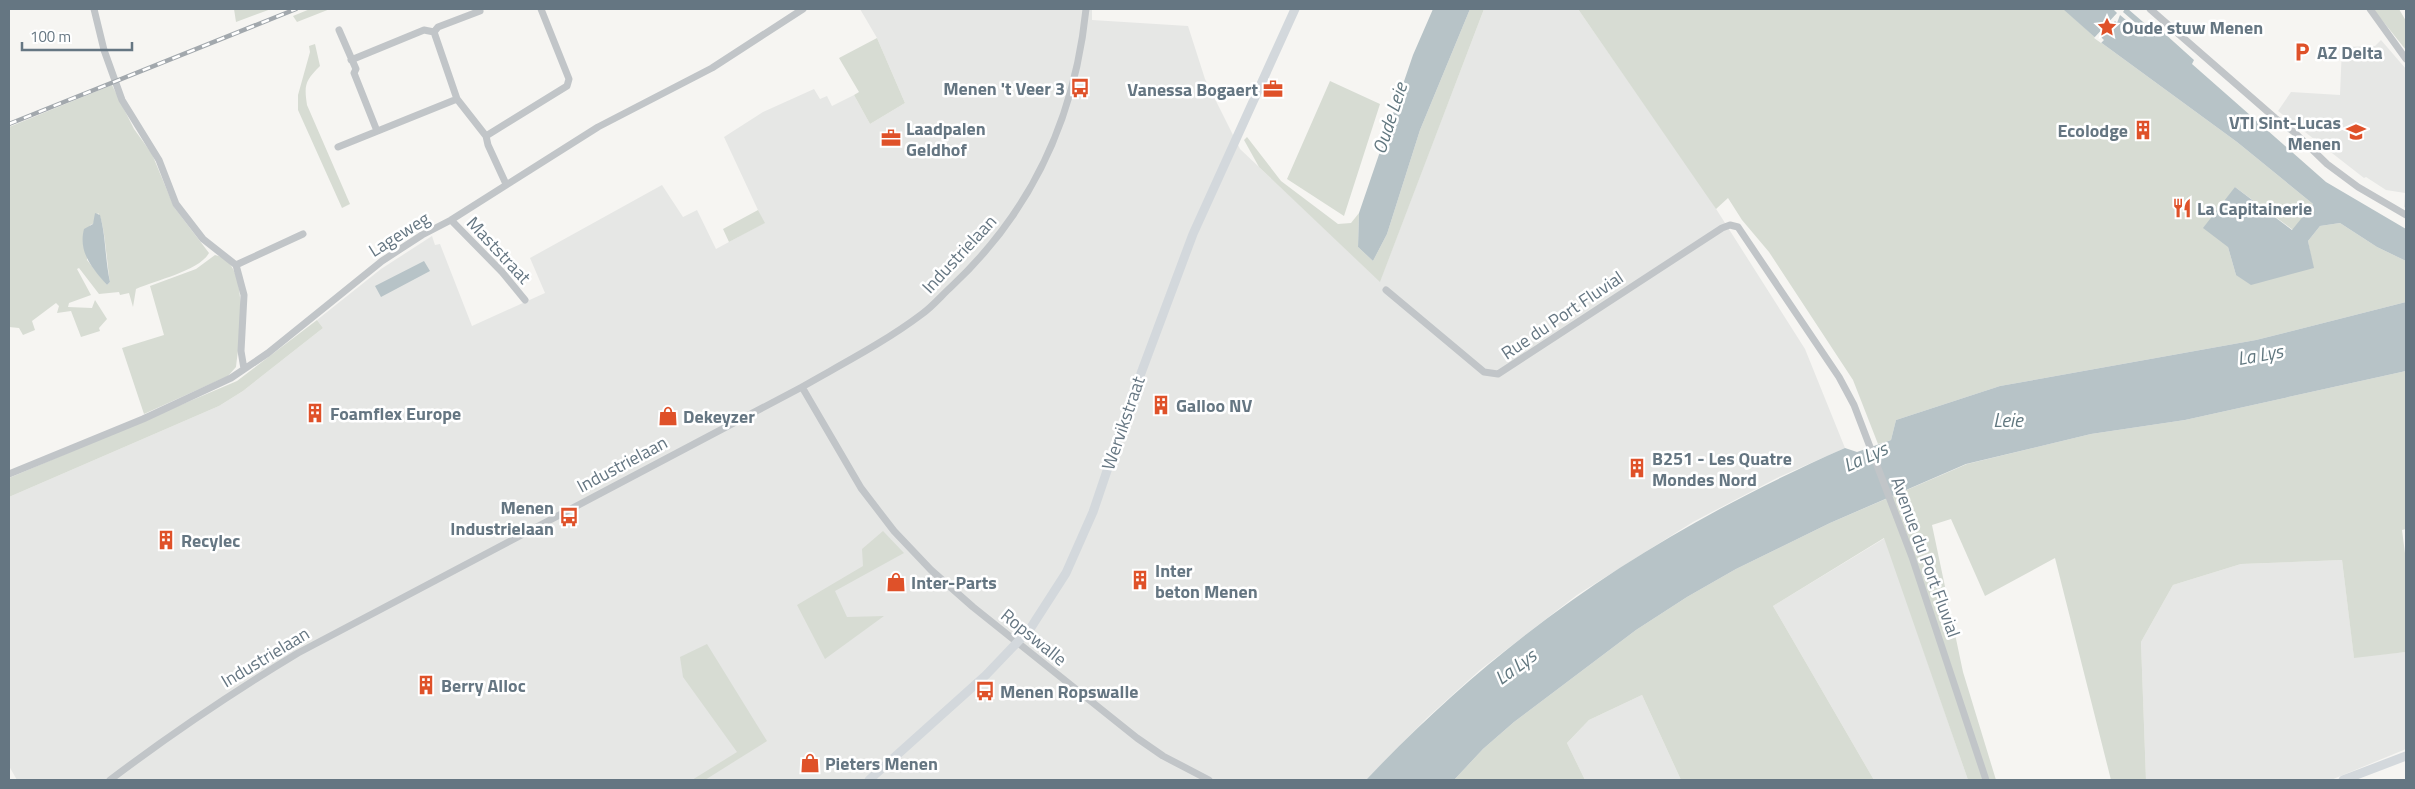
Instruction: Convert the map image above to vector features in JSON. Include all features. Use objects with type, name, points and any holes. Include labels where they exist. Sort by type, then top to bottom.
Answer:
[{"type":"street","points":[[94,9],[101,41],[120,94],[128,112],[160,160],[176,204],[203,239],[236,266],[244,295],[241,352],[244,369]]},
{"type":"street","points":[[486,136],[567,86],[570,79],[541,9]]},
{"type":"street","name":"Lageweg","points":[[9,474],[223,383],[268,353],[382,261],[422,235],[451,220],[598,127],[712,68],[803,9]]},
{"type":"street","name":"Industrielaan","points":[[110,780],[192,720],[298,653],[802,387],[877,344],[923,313],[977,263],[1003,231],[1034,183],[1057,132],[1080,50],[1086,9]]},
{"type":"street","name":"Wervikstraat","points":[[869,780],[986,675],[1030,629],[1050,600],[1079,545],[1193,234],[1295,9]]},
{"type":"street","points":[[2150,9],[2247,94],[2294,132],[2327,164],[2358,187],[2406,215]]},
{"type":"street","points":[[2370,9],[2406,58]]},
{"type":"street","points":[[434,32],[438,27],[480,11]]},
{"type":"street","points":[[339,30],[356,69],[354,73],[377,131]]},
{"type":"street","points":[[351,60],[424,30],[434,32]]},
{"type":"street","points":[[434,32],[457,99],[486,136],[506,184]]},
{"type":"street","points":[[338,147],[457,99]]},
{"type":"street","name":"Maststraat","points":[[451,220],[502,272],[525,300]]},
{"type":"street","name":"Rue du Port Fluvial","points":[[1386,290],[1484,372],[1498,374],[1722,228],[1730,225],[1738,227]]},
{"type":"street","name":"Avenue du Port Fluvial","points":[[1738,227],[1842,382],[1860,419],[1896,511],[1986,780]]},
{"type":"street","points":[[236,266],[303,234]]},
{"type":"street","name":"Ropswalle","points":[[802,387],[861,488],[894,531],[931,570],[1137,738],[1209,780]]},
{"type":"street","points":[[2345,780],[2406,756]]},
{"type":"shaded area","points":[[234,9],[271,9],[236,22]]},
{"type":"shaded area","points":[[310,9],[330,9],[297,22],[293,16]]},
{"type":"shaded area","points":[[860,9],[1092,9],[1092,20],[1188,26],[1205,79],[1240,149],[1380,281],[1484,9],[1578,9],[1706,193],[1805,349],[1845,448],[1777,478],[1693,522],[1577,595],[1480,670],[1427,718],[1366,780],[17,780],[9,766],[9,497],[219,406],[243,391],[323,328],[317,320],[381,269],[432,236],[435,245],[440,244],[472,326],[545,293],[530,258],[662,185],[683,217],[697,210],[716,249],[764,223],[724,137],[763,112],[814,89],[820,99],[827,96],[832,106],[854,95],[870,124],[905,103],[877,38]]},
{"type":"shaded area","points":[[1470,9],[1484,9],[1380,282],[1259,167],[1244,140],[1247,137],[1281,181],[1338,224],[1351,223],[1359,213],[1358,247],[1373,261],[1387,234],[1420,130]]},
{"type":"shaded area","points":[[1578,9],[2064,9],[2099,41],[2237,142],[2313,204],[2293,230],[2235,187],[2228,247],[2236,275],[2313,268],[2308,241],[2320,226],[2340,223],[2377,247],[2406,261],[2406,302],[2256,340],[2000,386],[1896,420],[1891,440],[1878,444],[1853,380],[1769,252],[1742,220],[1728,198],[1716,209]]},
{"type":"shaded area","points":[[2373,9],[2399,9],[2406,21],[2406,50]]},
{"type":"shaded area","points":[[877,38],[905,103],[870,124],[854,95],[859,92],[839,58]]},
{"type":"shaded area","name":"VTI Sint-Lucas Menen","points":[[2381,40],[2406,69],[2406,208],[2404,207],[2405,193],[2386,190],[2366,177],[2364,178],[2278,111],[2291,92],[2340,95],[2342,47],[2375,46]]},
{"type":"shaded area","points":[[315,44],[320,66],[307,84],[307,105],[350,204],[342,208],[298,110],[298,95],[310,52],[309,46]]},
{"type":"shaded area","points":[[1330,81],[1380,104],[1344,216],[1287,179]]},
{"type":"shaded area","points":[[112,85],[134,129],[152,154],[174,207],[209,253],[204,259],[187,270],[136,289],[133,307],[129,293],[120,295],[119,292],[99,294],[79,268],[77,269],[91,295],[69,303],[68,307],[92,308],[95,300],[107,319],[99,328],[100,331],[81,337],[71,311],[57,313],[59,306],[56,303],[32,321],[35,330],[23,335],[19,328],[9,327],[9,127]],"holes":[[[98,213],[110,282],[107,285],[87,260],[90,225],[93,224]]]},
{"type":"shaded area","points":[[758,210],[765,223],[729,242],[723,229]]},
{"type":"shaded area","points":[[215,255],[227,261],[234,272],[239,286],[240,322],[236,367],[228,376],[144,414],[122,348],[164,335],[150,286],[196,269]]},
{"type":"shaded area","points":[[317,320],[323,328],[243,391],[219,406],[9,497],[9,478],[237,381]]},
{"type":"shaded area","points":[[2406,371],[2406,529],[2402,530],[2406,561],[2406,652],[2354,658],[2342,560],[2241,564],[2173,585],[2141,642],[2146,780],[2111,780],[2055,558],[1985,596],[1951,519],[1932,525],[1963,672],[1996,780],[1968,780],[1884,538],[1773,606],[1874,780],[1681,780],[1642,695],[1589,720],[1567,743],[1585,780],[1454,780],[1483,749],[1514,722],[1636,630],[1687,597],[1736,569],[1830,523],[1967,464],[2091,434],[2185,420]]},
{"type":"shaded area","points":[[883,531],[904,553],[835,591],[847,617],[884,616],[825,659],[797,605],[863,566],[862,549]]},
{"type":"shaded area","points":[[1885,538],[1968,780],[1874,780],[1773,606]]},
{"type":"shaded area","points":[[2342,560],[2354,657],[2406,652],[2406,749],[2331,780],[2146,780],[2141,642],[2173,585],[2241,564]]},
{"type":"shaded area","points":[[707,644],[767,741],[705,780],[692,780],[737,752],[683,677],[680,657]]},
{"type":"shaded area","points":[[1642,695],[1681,780],[1585,780],[1567,743],[1589,720]]},
{"type":"water","points":[[1433,9],[1470,9],[1420,130],[1387,234],[1373,261],[1358,247],[1359,213],[1413,55]]},
{"type":"water","points":[[2063,9],[2128,9],[2150,28],[2154,24],[2194,60],[2192,64],[2326,182],[2406,229],[2406,261],[2377,247],[2340,223],[2320,226],[2308,241],[2314,268],[2251,285],[2236,275],[2228,247],[2203,228],[2235,187],[2292,230],[2313,204],[2237,142],[2099,41]]},
{"type":"water","points":[[95,213],[100,215],[103,231],[110,282],[107,285],[92,266],[83,245],[84,229],[93,224]]},
{"type":"water","points":[[424,261],[430,271],[381,297],[375,286]]},
{"type":"water","name":"Leie","points":[[2406,302],[2406,371],[2185,420],[2091,434],[1966,464],[1830,523],[1736,569],[1687,597],[1636,630],[1514,722],[1483,749],[1454,780],[1366,780],[1419,726],[1474,677],[1530,631],[1588,589],[1648,550],[1776,480],[1845,448],[1857,452],[1891,440],[1896,420],[2000,386],[2256,340]]},
{"type":"pier","points":[[2113,9],[2125,9],[2123,12],[2145,31],[2143,34],[2120,15],[2117,23],[2115,21],[2112,25],[2114,27],[2112,29],[2110,27],[2106,31],[2108,33],[2101,37],[2104,40],[2101,43],[2094,38],[2117,13]]},
{"type":"railway","points":[[9,124],[296,9]]},
{"type":"place","name":"Oude stuw Menen","points":[[2107,27]]},
{"type":"place","name":"AZ Delta","points":[[2302,52]]},
{"type":"place","name":"Menen 't Veer 3","points":[[1080,88]]},
{"type":"place","name":"Vanessa Bogaert","points":[[1273,89]]},
{"type":"place","name":"Ecolodge","points":[[2143,130]]},
{"type":"place","name":"VTI Sint-Lucas Menen","points":[[2356,132]]},
{"type":"place","name":"Laadpalen Geldhof","points":[[891,138]]},
{"type":"place","name":"La Capitainerie","points":[[2182,208]]},
{"type":"place","name":"Galloo NV","points":[[1161,405]]},
{"type":"place","name":"Foamflex Europe","points":[[315,413]]},
{"type":"place","name":"Dekeyzer","points":[[668,416]]},
{"type":"place","name":"B251 - Les Quatre Mondes Nord","points":[[1637,468]]},
{"type":"place","name":"Menen Industrielaan","points":[[569,517]]},
{"type":"place","name":"Recylec","points":[[166,540]]},
{"type":"place","name":"Inter beton Menen","points":[[1140,580]]},
{"type":"place","name":"Inter-Parts","points":[[896,582]]},
{"type":"place","name":"Berry Alloc","points":[[426,685]]},
{"type":"place","name":"Menen Ropswalle","points":[[985,691]]},
{"type":"place","name":"Pieters Menen","points":[[810,763]]},
{"type":"water label","name":"Oude Leie","points":[[1389,118]]},
{"type":"water label","name":"La Lys","points":[[2260,354]]},
{"type":"water label","name":"La Lys","points":[[1865,456]]},
{"type":"water label","name":"La Lys","points":[[1515,666]]}]
